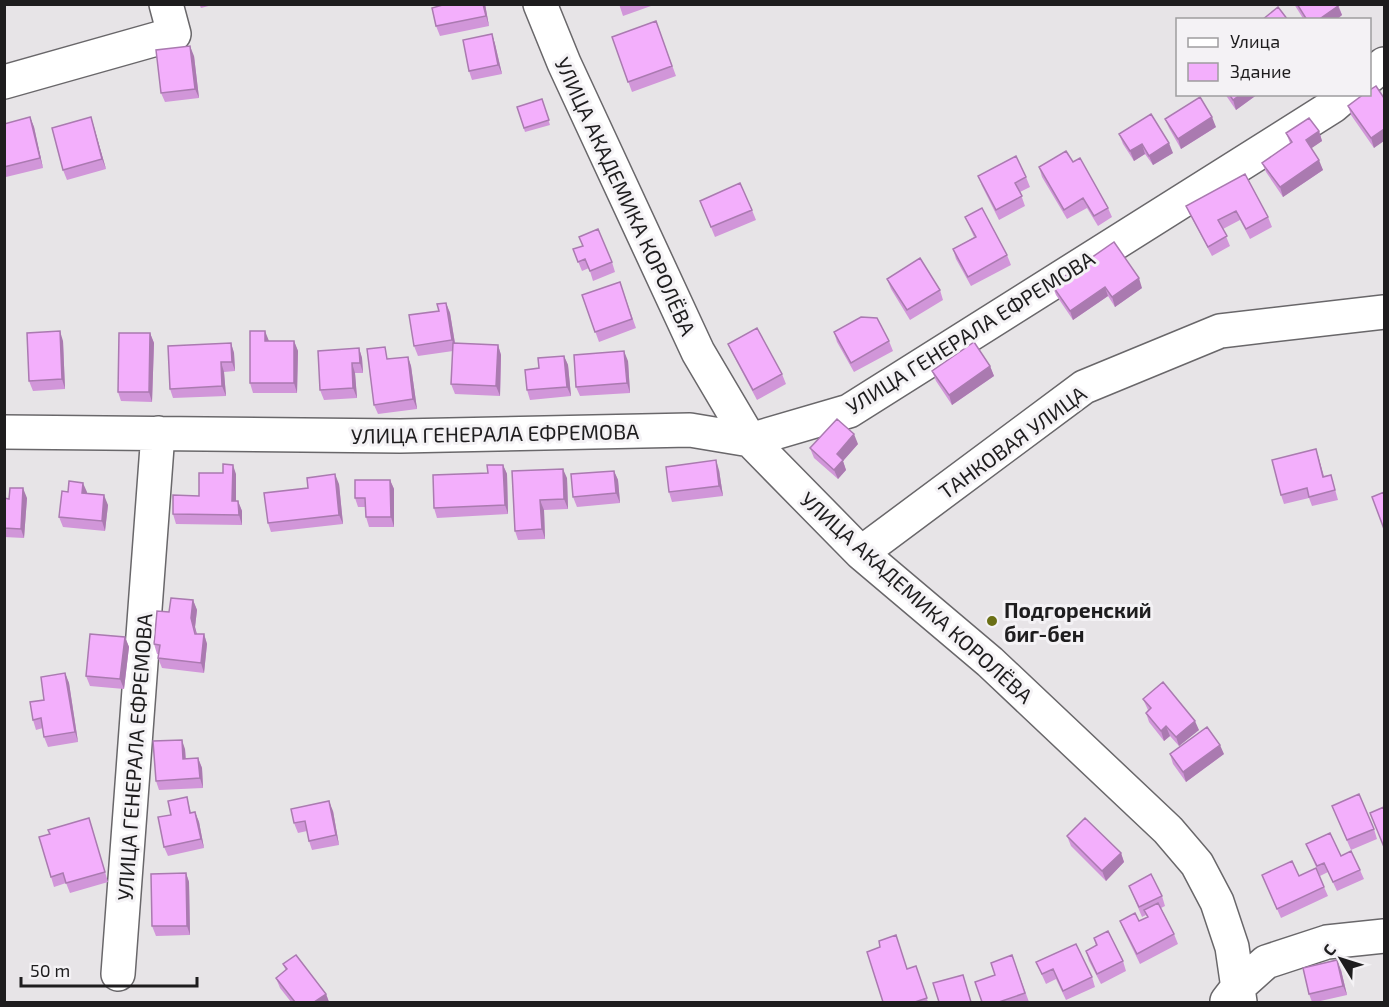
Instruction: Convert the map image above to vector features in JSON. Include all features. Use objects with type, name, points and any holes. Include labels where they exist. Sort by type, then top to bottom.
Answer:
[{"type":"street","points":[[4,82],[174,34],[166,4]]},
{"type":"street","name":"УЛИЦА АКАДЕМИКА КОРОЛЁВА","points":[[540,4],[564,63],[698,352],[750,440],[861,553],[990,662],[1176,838],[1197,864],[1217,902],[1232,947],[1234,997]]},
{"type":"street","points":[[1371,75],[1384,64]]},
{"type":"street","name":"УЛИЦА ГЕНЕРАЛА ЕФРЕМОВА","points":[[4,432],[400,436],[690,430],[750,440],[849,411],[1333,106],[1345,96]]},
{"type":"street","name":"ТАНКОВАЯ УЛИЦА","points":[[861,553],[1084,387],[1220,331],[1384,312]]},
{"type":"street","name":"УЛИЦА ГЕНЕРАЛА ЕФРЕМОВА","points":[[118,974],[158,433]]},
{"type":"street","points":[[1234,997],[1266,962],[1327,942],[1384,936]]},
{"type":"building","points":[[446,4],[483,4],[486,16],[436,26],[432,8]]},
{"type":"building","points":[[1297,4],[1338,4],[1321,18],[1306,18]]},
{"type":"building","points":[[1278,7],[1286,18],[1264,18]]},
{"type":"building","points":[[656,21],[672,66],[628,82],[612,37]]},
{"type":"building","points":[[492,34],[498,65],[469,71],[463,40]]},
{"type":"building","points":[[190,46],[195,89],[161,93],[156,50]]},
{"type":"building","points":[[1376,86],[1384,98],[1384,129],[1371,138],[1348,106],[1361,96],[1371,96],[1371,89]]},
{"type":"building","points":[[1200,97],[1212,117],[1178,139],[1165,119]]},
{"type":"building","points":[[542,99],[549,120],[524,128],[517,107]]},
{"type":"building","points":[[1151,114],[1169,143],[1149,156],[1142,144],[1130,151],[1119,134]]},
{"type":"building","points":[[30,117],[40,158],[4,167],[4,124]]},
{"type":"building","points":[[91,117],[102,159],[63,170],[52,128]]},
{"type":"building","points":[[1309,118],[1319,131],[1306,140],[1319,160],[1280,187],[1262,163],[1292,142],[1286,133]]},
{"type":"building","points":[[1066,151],[1073,162],[1080,158],[1108,208],[1094,216],[1083,198],[1064,210],[1039,167]]},
{"type":"building","points":[[1016,156],[1026,177],[1015,183],[1022,196],[996,210],[978,176]]},
{"type":"building","points":[[1245,174],[1268,217],[1246,229],[1236,211],[1218,220],[1227,236],[1208,247],[1186,206]]},
{"type":"building","points":[[740,183],[752,210],[711,227],[700,201]]},
{"type":"building","points":[[982,208],[1007,255],[968,277],[953,249],[976,237],[965,217]]},
{"type":"building","points":[[598,229],[612,262],[590,271],[585,259],[578,262],[573,249],[583,246],[579,237]]},
{"type":"building","points":[[1114,242],[1139,278],[1112,297],[1105,287],[1070,311],[1052,285]]},
{"type":"building","points":[[920,258],[940,290],[907,310],[887,279]]},
{"type":"building","points":[[620,282],[632,319],[595,332],[582,295]]},
{"type":"building","points":[[446,303],[452,340],[414,346],[409,315],[439,311],[437,304]]},
{"type":"building","points":[[861,317],[877,318],[889,341],[851,363],[834,332]]},
{"type":"building","points":[[757,328],[782,374],[753,390],[728,344]]},
{"type":"building","points":[[60,331],[62,379],[29,381],[27,333]]},
{"type":"building","points":[[250,331],[265,331],[265,341],[294,341],[294,383],[250,383]]},
{"type":"building","points":[[119,333],[150,333],[149,392],[118,392]]},
{"type":"building","points":[[974,342],[990,366],[949,395],[932,371]]},
{"type":"building","points":[[231,343],[232,362],[221,362],[222,386],[170,389],[168,346]]},
{"type":"building","points":[[453,343],[498,345],[496,386],[451,384]]},
{"type":"building","points":[[385,347],[387,359],[408,357],[413,399],[374,405],[367,349]]},
{"type":"building","points":[[359,348],[360,363],[352,363],[353,388],[320,390],[318,351]]},
{"type":"building","points":[[624,351],[627,383],[576,387],[574,355]]},
{"type":"building","points":[[564,356],[567,387],[527,390],[525,370],[539,368],[538,358]]},
{"type":"building","points":[[837,419],[854,434],[837,454],[843,460],[834,470],[810,448]]},
{"type":"building","points":[[1316,449],[1323,477],[1331,475],[1335,490],[1309,497],[1307,488],[1281,495],[1272,460]]},
{"type":"building","points":[[716,460],[719,486],[669,492],[666,467]]},
{"type":"building","points":[[223,464],[233,465],[232,501],[238,501],[239,515],[173,514],[173,495],[199,496],[199,473],[223,473]]},
{"type":"building","points":[[487,465],[503,465],[505,505],[434,508],[433,475],[488,473]]},
{"type":"building","points":[[563,469],[564,499],[540,500],[542,529],[515,531],[512,471]]},
{"type":"building","points":[[614,471],[616,493],[573,497],[571,474]]},
{"type":"building","points":[[335,474],[339,515],[268,523],[264,493],[308,488],[307,478]]},
{"type":"building","points":[[355,480],[390,480],[391,517],[366,517],[365,498],[355,498]]},
{"type":"building","points":[[69,481],[83,483],[82,493],[104,495],[102,521],[59,517],[62,491],[68,492]]},
{"type":"building","points":[[10,488],[23,488],[21,529],[4,528],[4,498],[9,499]]},
{"type":"building","points":[[1384,492],[1384,529],[1372,497]]},
{"type":"building","points":[[171,598],[193,600],[191,618],[195,634],[204,634],[201,663],[158,658],[160,645],[154,644],[157,611],[169,612]]},
{"type":"building","points":[[90,634],[125,637],[120,679],[86,676]]},
{"type":"building","points":[[65,673],[75,732],[44,737],[41,718],[33,720],[30,702],[44,700],[41,677]]},
{"type":"building","points":[[1163,682],[1195,721],[1176,737],[1166,726],[1161,731],[1146,713],[1151,708],[1143,699]]},
{"type":"building","points":[[1207,727],[1220,745],[1183,772],[1170,754]]},
{"type":"building","points":[[182,740],[183,759],[198,758],[200,778],[156,781],[153,741]]},
{"type":"building","points":[[1359,794],[1374,829],[1347,840],[1332,806]]},
{"type":"building","points":[[187,797],[190,813],[195,812],[201,839],[164,847],[158,817],[171,815],[168,801]]},
{"type":"building","points":[[329,801],[336,835],[309,841],[305,821],[294,823],[291,809]]},
{"type":"building","points":[[1384,807],[1384,847],[1370,813]]},
{"type":"building","points":[[89,818],[105,872],[66,883],[63,873],[51,877],[39,837],[50,834],[48,830]]},
{"type":"building","points":[[1085,818],[1121,853],[1102,871],[1067,836]]},
{"type":"building","points":[[1330,833],[1341,856],[1351,851],[1360,870],[1333,882],[1324,863],[1317,866],[1306,844]]},
{"type":"building","points":[[1292,861],[1299,876],[1316,868],[1324,887],[1277,909],[1262,875]]},
{"type":"building","points":[[186,873],[187,926],[152,926],[151,874]]},
{"type":"building","points":[[1151,874],[1162,896],[1139,907],[1129,886]]},
{"type":"building","points":[[1158,903],[1174,934],[1137,954],[1120,921],[1135,913],[1139,921],[1148,917],[1144,910]]},
{"type":"building","points":[[1108,931],[1123,961],[1097,974],[1086,951],[1097,945],[1094,938]]},
{"type":"building","points":[[896,935],[907,969],[916,966],[927,998],[915,1002],[883,1002],[867,952],[880,947],[879,941]]},
{"type":"building","points":[[1076,944],[1092,977],[1063,991],[1053,969],[1042,974],[1036,962]]},
{"type":"building","points":[[296,955],[326,994],[314,1002],[295,1002],[276,978],[287,969],[283,964]]},
{"type":"building","points":[[1012,955],[1025,993],[999,1002],[982,1002],[975,982],[995,975],[991,963]]},
{"type":"building","points":[[1337,960],[1343,986],[1309,994],[1303,968]]},
{"type":"building","points":[[963,975],[971,1002],[939,1002],[933,983]]},
{"type":"place","name":"Подгоренский биг-бен","points":[[992,621]]}]
